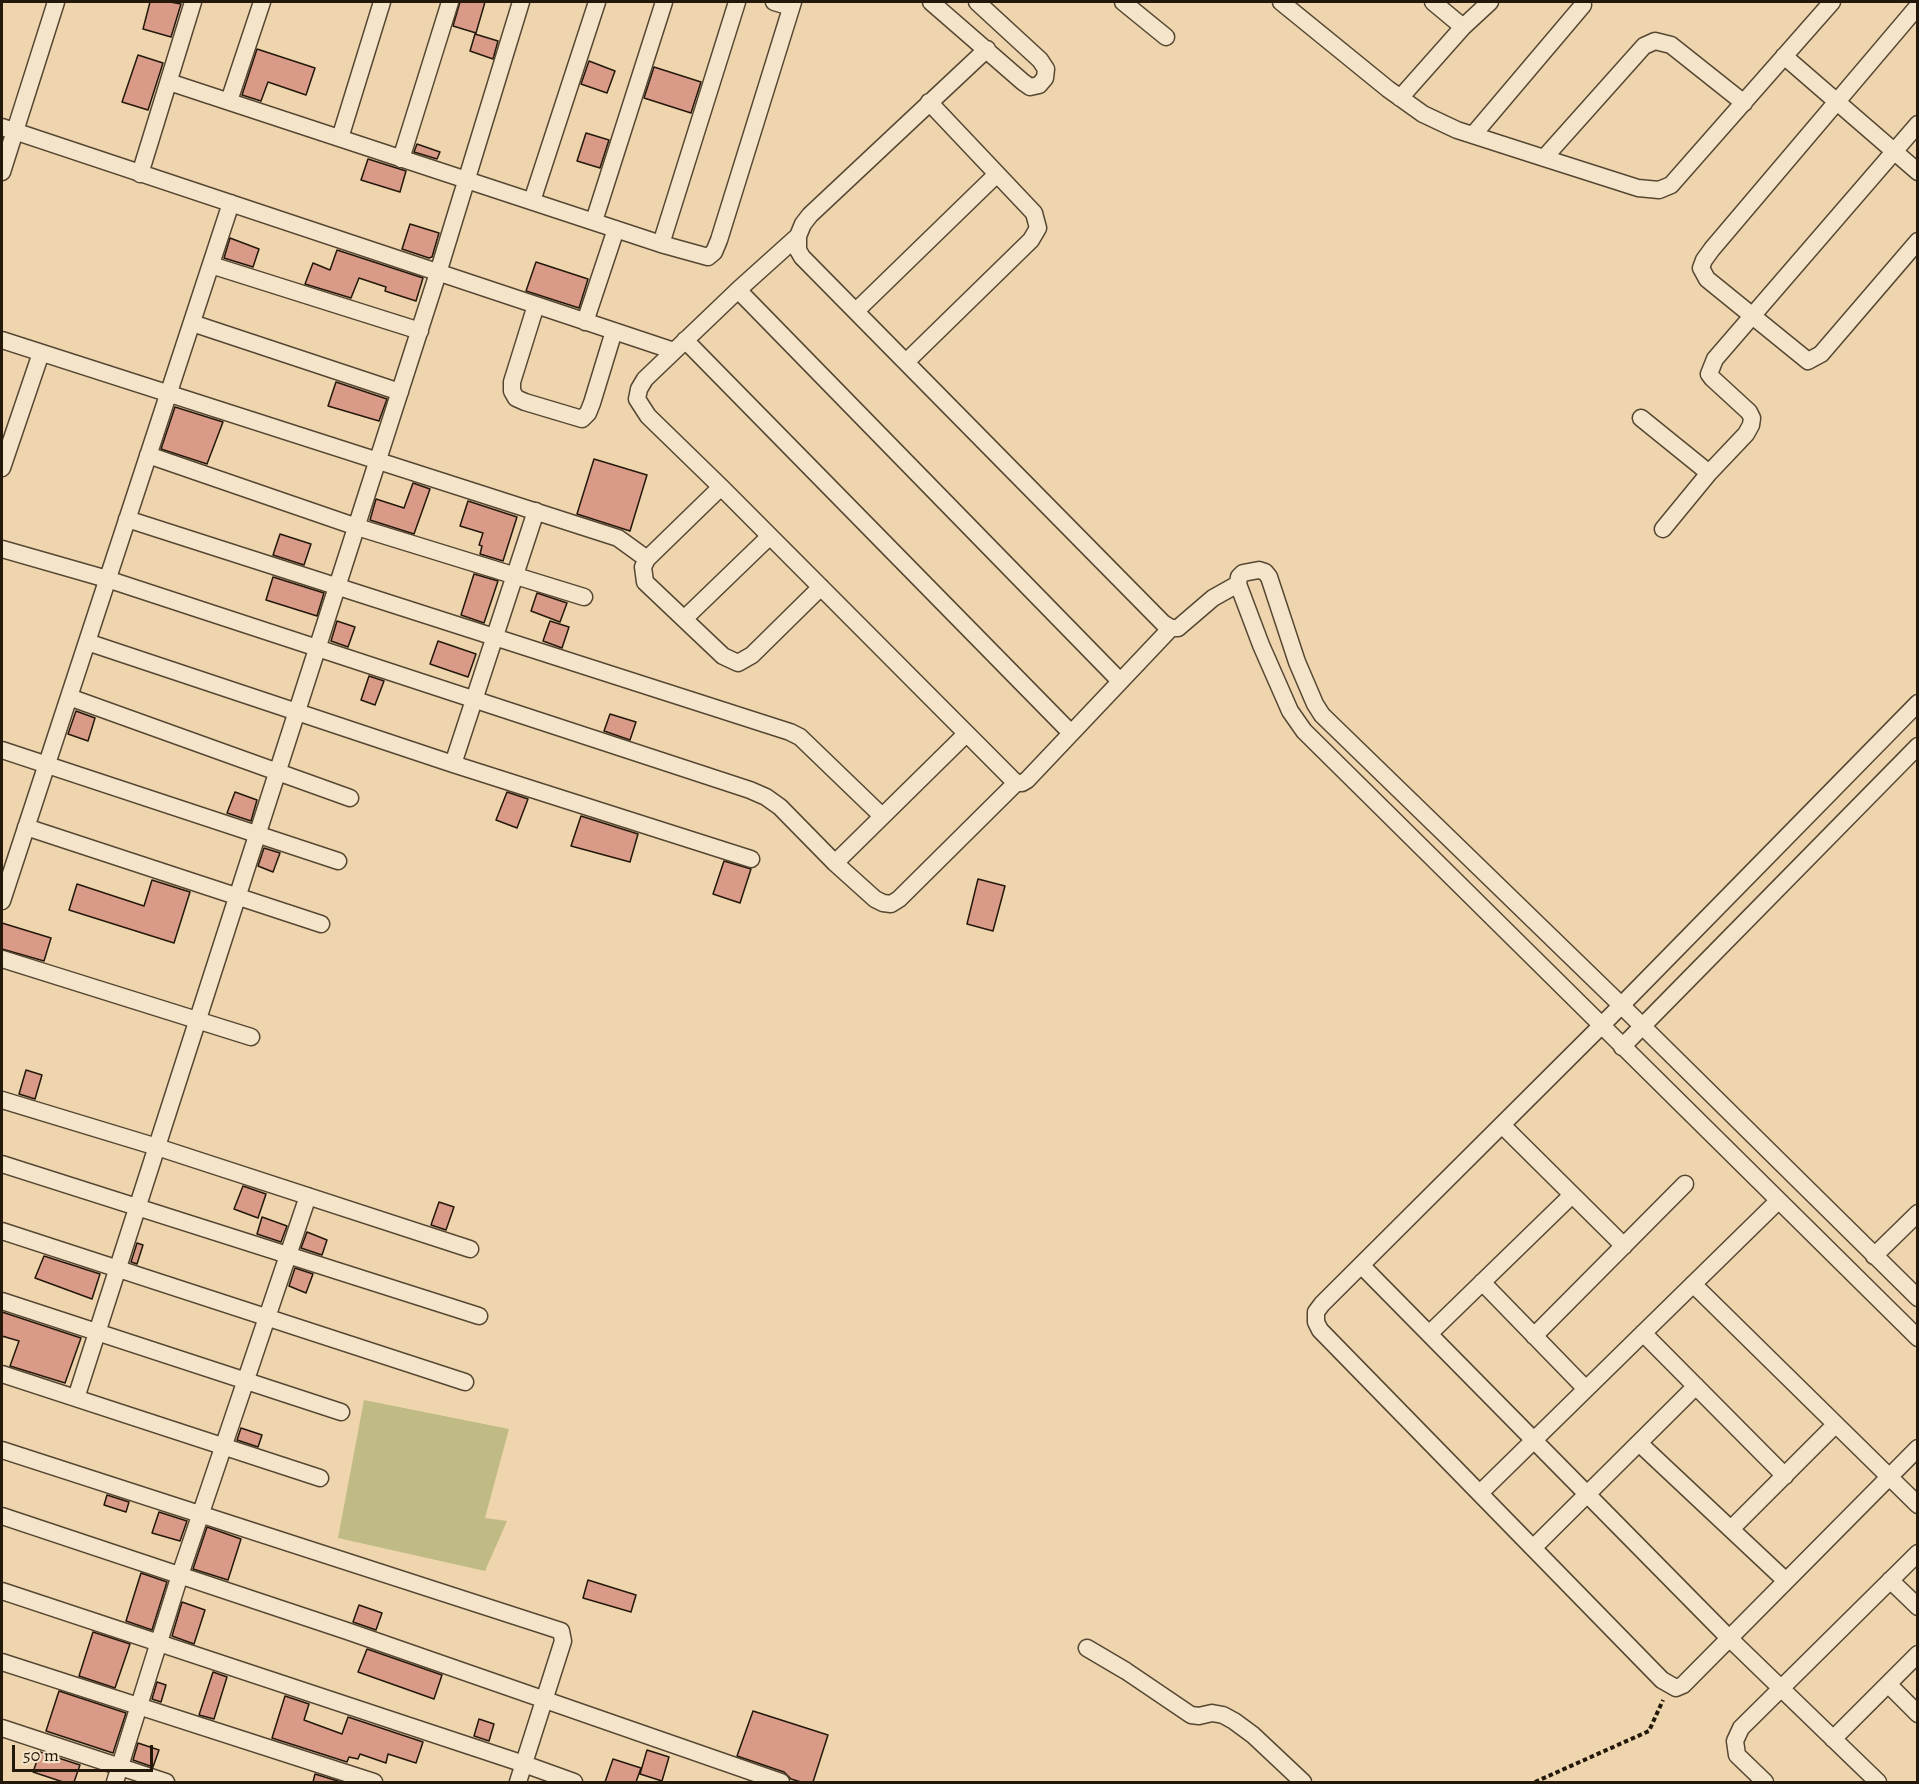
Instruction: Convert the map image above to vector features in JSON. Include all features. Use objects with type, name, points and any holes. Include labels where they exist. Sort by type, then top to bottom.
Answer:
[{"type":"street","points":[[2,172],[8,129],[56,2]]},
{"type":"street","points":[[140,174],[193,2]]},
{"type":"street","points":[[229,101],[262,2]]},
{"type":"street","points":[[340,138],[382,2]]},
{"type":"street","points":[[401,159],[450,2]]},
{"type":"street","points":[[76,1398],[420,331],[521,2]]},
{"type":"street","points":[[532,201],[597,2]]},
{"type":"street","points":[[594,221],[664,2]]},
{"type":"street","points":[[661,244],[737,2]]},
{"type":"street","points":[[169,82],[661,244],[708,256],[714,252],[792,4],[774,2]]},
{"type":"street","points":[[931,2],[1030,87],[1039,85],[1045,78],[1046,69],[1040,60],[977,2]]},
{"type":"street","points":[[1123,2],[1166,37]]},
{"type":"street","points":[[1281,2],[1423,114],[1473,135],[1544,158],[1638,188],[1659,190],[1671,185],[1832,2]]},
{"type":"street","points":[[1434,2],[1463,27]]},
{"type":"street","points":[[1400,98],[1463,27],[1490,2]]},
{"type":"street","points":[[1473,135],[1583,5]]},
{"type":"street","points":[[1917,6],[1712,249],[1701,268],[1703,274],[1808,361],[1821,354],[1917,241]]},
{"type":"street","points":[[1544,158],[1644,46],[1655,41],[1671,45],[1743,103]]},
{"type":"street","points":[[987,49],[810,215],[798,236],[798,250],[802,257],[1163,623],[1171,628],[1178,628],[1213,598],[1238,584]]},
{"type":"street","points":[[1784,56],[1917,172]]},
{"type":"street","points":[[906,362],[1035,235],[1038,228],[1034,213],[929,102]]},
{"type":"street","points":[[1663,529],[1709,473],[1746,434],[1750,425],[1752,418],[1749,412],[1709,374],[1715,359],[1917,124]]},
{"type":"street","points":[[8,129],[614,331],[680,346],[1071,733]]},
{"type":"street","points":[[856,311],[997,174]]},
{"type":"street","points":[[2,901],[9,850],[26,827],[231,203]]},
{"type":"street","points":[[585,321],[616,229]]},
{"type":"street","points":[[798,236],[645,380],[639,389],[637,399],[648,416],[721,486],[1016,783],[1027,780],[1171,628]]},
{"type":"street","points":[[211,265],[420,331]]},
{"type":"street","points":[[738,290],[1120,681]]},
{"type":"street","points":[[536,305],[512,382],[512,391],[516,398],[525,402],[582,419],[592,404],[614,331]]},
{"type":"street","points":[[192,323],[400,392]]},
{"type":"street","points":[[2,340],[618,538],[647,559]]},
{"type":"street","points":[[2,468],[41,353]]},
{"type":"street","points":[[1641,418],[1709,473]]},
{"type":"street","points":[[148,455],[357,527],[584,597]]},
{"type":"street","points":[[721,486],[647,559],[643,574],[645,582],[723,656],[738,663],[752,655],[820,587]]},
{"type":"street","points":[[453,764],[536,512]]},
{"type":"street","points":[[127,519],[789,732],[800,737],[882,816]]},
{"type":"street","points":[[684,619],[770,536]]},
{"type":"street","points":[[2,549],[107,579],[766,797],[780,807],[835,863],[875,899],[883,903],[891,904],[899,899],[1016,783]]},
{"type":"street","points":[[1917,1299],[1621,1005],[1322,715],[1297,662],[1272,583],[1265,572],[1259,570],[1243,573],[1239,577],[1238,584],[1261,645],[1290,711],[1304,731],[1917,1338]]},
{"type":"street","points":[[87,642],[453,764],[751,858]]},
{"type":"street","points":[[69,697],[350,798]]},
{"type":"street","points":[[1917,703],[1601,1026],[1322,1304],[1317,1312],[1316,1322],[1320,1330],[1662,1680],[1676,1688],[1683,1685],[1917,1448]]},
{"type":"street","points":[[835,863],[966,734]]},
{"type":"street","points":[[1622,1047],[1917,746]]},
{"type":"street","points":[[2,750],[338,861]]},
{"type":"street","points":[[26,827],[321,924]]},
{"type":"street","points":[[2,959],[251,1037]]},
{"type":"street","points":[[2,1100],[157,1147],[470,1249]]},
{"type":"street","points":[[1502,1125],[1624,1246]]},
{"type":"street","points":[[2,1164],[479,1316]]},
{"type":"street","points":[[1534,1336],[1685,1184]]},
{"type":"street","points":[[1429,1334],[1572,1194]]},
{"type":"street","points":[[117,1775],[180,1575],[308,1196]]},
{"type":"street","points":[[1479,1493],[1778,1201]]},
{"type":"street","points":[[1874,1256],[1917,1213]]},
{"type":"street","points":[[2,1231],[465,1382]]},
{"type":"street","points":[[1361,1265],[1728,1637],[1878,1782]]},
{"type":"street","points":[[1482,1282],[1586,1389]]},
{"type":"street","points":[[1693,1284],[1917,1505]]},
{"type":"street","points":[[2,1301],[341,1412]]},
{"type":"street","points":[[1643,1333],[1785,1476]]},
{"type":"street","points":[[2,1374],[320,1478]]},
{"type":"street","points":[[1533,1548],[1696,1386]]},
{"type":"street","points":[[1731,1529],[1835,1425]]},
{"type":"street","points":[[1639,1443],[1785,1580]]},
{"type":"street","points":[[2,1450],[561,1631],[563,1641],[518,1782]]},
{"type":"street","points":[[2,1516],[781,1782]]},
{"type":"street","points":[[1765,1782],[1737,1755],[1735,1741],[1741,1728],[1917,1553]]},
{"type":"street","points":[[1890,1580],[1917,1607]]},
{"type":"street","points":[[2,1591],[574,1782]]},
{"type":"street","points":[[1087,1648],[1191,1715],[1212,1713],[1223,1715],[1234,1721],[1253,1735],[1303,1782]]},
{"type":"street","points":[[1833,1739],[1917,1654]]},
{"type":"street","points":[[2,1662],[374,1782]]},
{"type":"street","points":[[1887,1684],[1917,1714]]},
{"type":"street","points":[[2,1728],[117,1775],[166,1782]]},
{"type":"path","points":[[1535,1782],[1649,1731],[1670,1686]]},
{"type":"shaded area","points":[[364,1400],[509,1429],[485,1518],[507,1521],[485,1571],[338,1538]]},
{"type":"building","points":[[150,2],[181,4],[171,37],[143,29]]},
{"type":"building","points":[[460,2],[485,2],[476,33],[453,26]]},
{"type":"building","points":[[475,34],[498,41],[493,59],[470,51]]},
{"type":"building","points":[[257,49],[315,68],[306,95],[268,82],[261,101],[242,95]]},
{"type":"building","points":[[138,55],[163,63],[148,110],[122,102]]},
{"type":"building","points":[[589,61],[615,71],[607,93],[581,84]]},
{"type":"building","points":[[654,67],[701,82],[691,113],[644,98]]},
{"type":"building","points":[[586,133],[609,140],[600,168],[577,161]]},
{"type":"building","points":[[417,144],[440,152],[437,159],[414,152]]},
{"type":"building","points":[[368,159],[406,171],[400,192],[361,180]]},
{"type":"building","points":[[410,224],[439,233],[432,257],[402,249]]},
{"type":"building","points":[[230,238],[259,249],[253,267],[224,258]]},
{"type":"building","points":[[337,250],[423,278],[416,301],[385,291],[386,287],[359,278],[351,298],[305,284],[313,263],[330,270]]},
{"type":"building","points":[[536,262],[588,279],[579,308],[526,291]]},
{"type":"building","points":[[336,382],[387,399],[379,421],[328,406]]},
{"type":"building","points":[[175,407],[223,422],[207,464],[161,449]]},
{"type":"building","points":[[594,459],[647,475],[630,531],[577,514]]},
{"type":"building","points":[[413,483],[430,489],[414,534],[370,520],[376,499],[404,508]]},
{"type":"building","points":[[468,501],[517,517],[503,561],[480,554],[482,546],[479,545],[483,533],[460,526]]},
{"type":"building","points":[[280,534],[311,544],[304,565],[273,555]]},
{"type":"building","points":[[474,574],[498,581],[484,623],[461,615]]},
{"type":"building","points":[[273,577],[324,593],[317,616],[266,600]]},
{"type":"building","points":[[537,593],[567,603],[560,622],[531,611]]},
{"type":"building","points":[[337,621],[355,627],[348,647],[331,641]]},
{"type":"building","points":[[550,621],[569,627],[562,648],[543,641]]},
{"type":"building","points":[[438,641],[476,654],[468,677],[430,664]]},
{"type":"building","points":[[369,676],[384,681],[375,705],[361,700]]},
{"type":"building","points":[[76,711],[95,718],[88,741],[68,734]]},
{"type":"building","points":[[610,714],[636,722],[630,740],[604,731]]},
{"type":"building","points":[[235,792],[257,800],[251,821],[227,813]]},
{"type":"building","points":[[507,792],[528,799],[517,828],[496,820]]},
{"type":"building","points":[[581,816],[638,834],[630,862],[571,846]]},
{"type":"building","points":[[264,848],[280,853],[273,872],[258,866]]},
{"type":"building","points":[[724,861],[751,869],[740,903],[713,894]]},
{"type":"building","points":[[978,879],[1005,886],[993,931],[967,924]]},
{"type":"building","points":[[152,880],[190,892],[174,943],[69,910],[77,884],[144,906]]},
{"type":"building","points":[[2,923],[51,938],[44,961],[2,949]]},
{"type":"building","points":[[26,1070],[42,1075],[35,1099],[19,1094]]},
{"type":"building","points":[[243,1186],[266,1194],[258,1218],[234,1209]]},
{"type":"building","points":[[439,1202],[454,1207],[446,1230],[431,1225]]},
{"type":"building","points":[[262,1217],[287,1226],[281,1242],[257,1234]]},
{"type":"building","points":[[307,1232],[327,1240],[322,1255],[301,1248]]},
{"type":"building","points":[[137,1243],[143,1245],[137,1264],[131,1262]]},
{"type":"building","points":[[44,1256],[100,1274],[92,1299],[35,1278]]},
{"type":"building","points":[[295,1268],[313,1274],[306,1293],[289,1286]]},
{"type":"building","points":[[2,1312],[81,1338],[65,1383],[10,1366],[19,1341],[2,1336]]},
{"type":"building","points":[[241,1428],[262,1435],[258,1447],[237,1440]]},
{"type":"building","points":[[107,1495],[129,1502],[126,1512],[104,1505]]},
{"type":"building","points":[[159,1512],[187,1521],[180,1541],[152,1533]]},
{"type":"building","points":[[207,1527],[241,1539],[228,1580],[193,1569]]},
{"type":"building","points":[[141,1573],[167,1582],[152,1630],[126,1621]]},
{"type":"building","points":[[588,1580],[636,1595],[631,1612],[583,1598]]},
{"type":"building","points":[[182,1602],[205,1610],[194,1644],[172,1636]]},
{"type":"building","points":[[359,1605],[382,1613],[376,1630],[353,1622]]},
{"type":"building","points":[[93,1632],[130,1644],[115,1688],[79,1676]]},
{"type":"building","points":[[367,1649],[442,1675],[434,1699],[358,1672]]},
{"type":"building","points":[[213,1672],[227,1677],[214,1719],[199,1715]]},
{"type":"building","points":[[157,1682],[166,1685],[161,1702],[152,1699]]},
{"type":"building","points":[[59,1691],[126,1713],[113,1753],[46,1731]]},
{"type":"building","points":[[285,1696],[309,1704],[304,1720],[342,1734],[348,1717],[423,1742],[416,1763],[388,1754],[386,1763],[360,1754],[358,1759],[349,1757],[347,1762],[272,1738]]},
{"type":"building","points":[[753,1711],[828,1735],[813,1782],[791,1779],[784,1772],[737,1756]]},
{"type":"building","points":[[479,1719],[494,1724],[489,1741],[474,1736]]},
{"type":"building","points":[[138,1743],[159,1750],[153,1767],[133,1760]]},
{"type":"building","points":[[647,1750],[669,1757],[662,1781],[640,1774]]},
{"type":"building","points":[[40,1752],[80,1765],[74,1782],[63,1782],[33,1772]]},
{"type":"building","points":[[613,1759],[641,1768],[636,1782],[605,1782]]},
{"type":"building","points":[[315,1774],[341,1782],[313,1782]]}]
